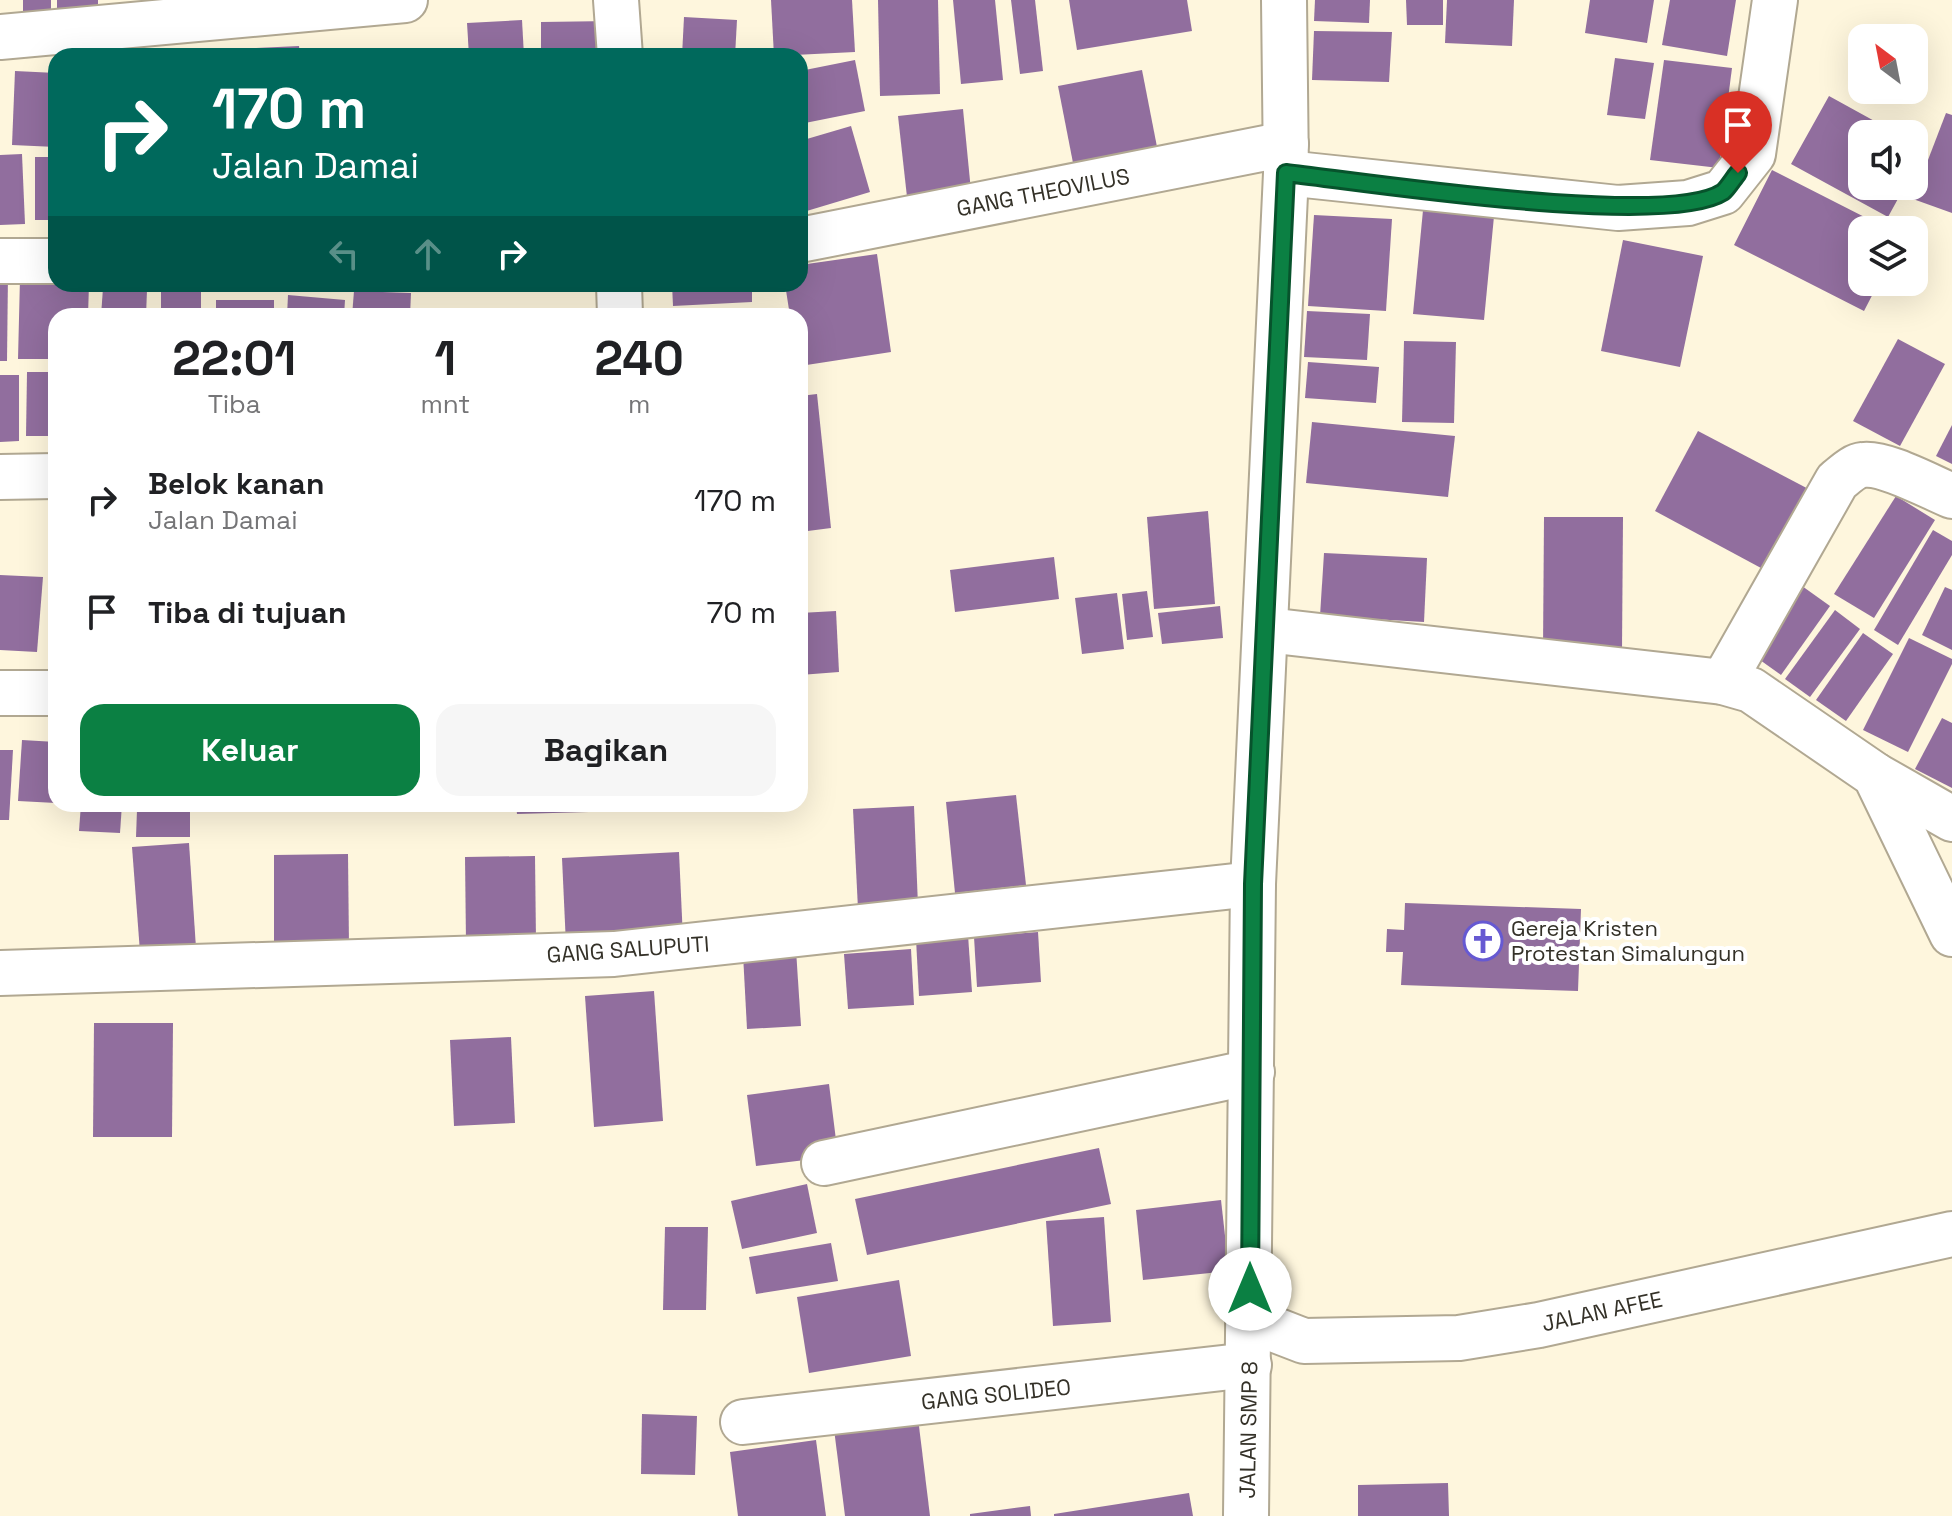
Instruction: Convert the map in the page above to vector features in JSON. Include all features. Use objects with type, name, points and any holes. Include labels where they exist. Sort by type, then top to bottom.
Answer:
[{"type":"street","points":[[0,37],[405,0]]},
{"type":"street","points":[[616,0],[619,48]]},
{"type":"street","name":"JALAN SMP 8","points":[[1246,1516],[1253,884],[1286,158],[1284,0]]},
{"type":"street","name":"GANG THEOVILUS","points":[[808,239],[1286,158],[1618,208],[1688,203],[1723,192],[1753,154],[1775,0]]},
{"type":"street","points":[[0,261],[48,261]]},
{"type":"street","points":[[1723,682],[1837,481],[1848,472],[1861,465],[1876,465],[1952,496]]},
{"type":"street","points":[[0,477],[48,476]]},
{"type":"street","points":[[1266,630],[1723,682],[1751,690],[1875,775],[1952,819]]},
{"type":"street","points":[[0,693],[48,693]]},
{"type":"street","points":[[1875,775],[1952,934]]},
{"type":"street","name":"GANG SALUPUTI","points":[[0,973],[614,954],[1253,884]]},
{"type":"street","points":[[824,1163],[1252,1072]]},
{"type":"street","name":"JALAN AFEE","points":[[1250,1320],[1304,1341],[1459,1338],[1539,1325],[1952,1234]]},
{"type":"street","name":"GANG SOLIDEO","points":[[743,1422],[1249,1365]]},
{"type":"building","points":[[23,0],[51,0],[51,13],[23,13]]},
{"type":"building","points":[[57,0],[98,0],[98,10],[57,12]]},
{"type":"building","points":[[771,0],[852,0],[855,52],[808,54],[808,48],[774,48]]},
{"type":"building","points":[[878,0],[938,0],[940,94],[880,96]]},
{"type":"building","points":[[953,0],[995,0],[1003,80],[961,84]]},
{"type":"building","points":[[1011,0],[1035,0],[1043,71],[1020,74]]},
{"type":"building","points":[[1069,0],[1187,0],[1192,31],[1077,50]]},
{"type":"building","points":[[1315,0],[1370,0],[1369,23],[1314,21]]},
{"type":"building","points":[[1406,0],[1443,0],[1443,25],[1407,25]]},
{"type":"building","points":[[1447,0],[1514,0],[1512,46],[1445,43]]},
{"type":"building","points":[[1590,0],[1654,0],[1647,43],[1585,33]]},
{"type":"building","points":[[1670,0],[1736,0],[1727,56],[1662,45]]},
{"type":"building","points":[[684,17],[737,20],[735,48],[682,48]]},
{"type":"building","points":[[522,20],[524,48],[469,48],[467,23]]},
{"type":"building","points":[[611,21],[611,48],[541,48],[541,22]]},
{"type":"building","points":[[1314,31],[1392,32],[1389,82],[1312,80]]},
{"type":"building","points":[[299,46],[299,48],[256,48]]},
{"type":"building","points":[[1615,58],[1654,63],[1645,119],[1607,115]]},
{"type":"building","points":[[855,60],[865,111],[808,122],[808,69]]},
{"type":"building","points":[[1664,60],[1732,68],[1719,168],[1650,160]]},
{"type":"building","points":[[1142,70],[1158,152],[1074,168],[1058,86]]},
{"type":"building","points":[[15,71],[48,73],[48,147],[12,145]]},
{"type":"building","points":[[1829,96],[1873,120],[1848,120],[1848,195],[1791,164]]},
{"type":"building","points":[[963,109],[971,191],[907,197],[898,116]]},
{"type":"building","points":[[1946,113],[1952,115],[1952,213],[1916,200],[1928,200],[1928,160]]},
{"type":"building","points":[[851,126],[870,192],[808,211],[808,139]]},
{"type":"building","points":[[22,154],[25,224],[0,225],[0,155]]},
{"type":"building","points":[[35,157],[48,157],[48,220],[35,220]]},
{"type":"building","points":[[1772,170],[1862,216],[1848,216],[1848,296],[1872,296],[1864,311],[1734,245]]},
{"type":"building","points":[[1424,200],[1495,206],[1484,320],[1413,314]]},
{"type":"building","points":[[1857,200],[1897,200],[1886,216]]},
{"type":"building","points":[[1314,215],[1392,219],[1386,311],[1308,306]]},
{"type":"building","points":[[1623,240],[1703,256],[1680,367],[1601,351]]},
{"type":"building","points":[[877,254],[891,352],[808,365],[808,308],[789,308],[786,292],[808,292],[808,264]]},
{"type":"building","points":[[0,273],[8,273],[7,361],[0,361]]},
{"type":"building","points":[[20,278],[48,278],[48,292],[89,292],[88,308],[48,308],[48,359],[18,359]]},
{"type":"building","points":[[103,292],[147,292],[146,308],[102,308]]},
{"type":"building","points":[[161,292],[201,292],[201,308],[161,308]]},
{"type":"building","points":[[354,292],[411,293],[410,308],[353,308]]},
{"type":"building","points":[[672,292],[752,292],[752,302],[673,306]]},
{"type":"building","points":[[288,295],[345,300],[344,308],[287,308]]},
{"type":"building","points":[[216,300],[274,300],[274,308],[216,308]]},
{"type":"building","points":[[1307,311],[1370,314],[1367,360],[1304,357]]},
{"type":"building","points":[[1898,339],[1945,364],[1900,446],[1853,421]]},
{"type":"building","points":[[1404,341],[1456,342],[1454,423],[1402,422]]},
{"type":"building","points":[[1308,362],[1379,367],[1376,403],[1305,398]]},
{"type":"building","points":[[27,372],[48,372],[48,436],[26,436]]},
{"type":"building","points":[[0,375],[19,375],[19,441],[0,442]]},
{"type":"building","points":[[817,394],[831,528],[808,531],[808,395]]},
{"type":"building","points":[[1312,422],[1455,436],[1448,497],[1306,483]]},
{"type":"building","points":[[1952,425],[1952,464],[1936,456]]},
{"type":"building","points":[[1698,431],[1818,494],[1774,575],[1655,511]]},
{"type":"building","points":[[1896,496],[1935,520],[1874,618],[1834,594]]},
{"type":"building","points":[[1208,511],[1215,604],[1154,609],[1147,517]]},
{"type":"building","points":[[1544,517],[1623,517],[1622,649],[1543,649]]},
{"type":"building","points":[[1933,530],[1952,541],[1952,555],[1898,645],[1874,630]]},
{"type":"building","points":[[1324,553],[1427,558],[1424,622],[1320,616]]},
{"type":"building","points":[[1054,557],[1059,599],[955,612],[950,570]]},
{"type":"building","points":[[0,575],[43,577],[37,652],[0,650]]},
{"type":"building","points":[[1795,581],[1830,606],[1781,675],[1746,650]]},
{"type":"building","points":[[1945,587],[1952,590],[1952,650],[1922,635]]},
{"type":"building","points":[[1147,591],[1153,637],[1127,640],[1122,594]]},
{"type":"building","points":[[1117,593],[1124,649],[1082,654],[1075,598]]},
{"type":"building","points":[[1220,606],[1223,638],[1162,644],[1158,613]]},
{"type":"building","points":[[1835,610],[1860,629],[1810,697],[1785,679]]},
{"type":"building","points":[[836,611],[839,672],[808,674],[808,613]]},
{"type":"building","points":[[1863,633],[1893,654],[1846,721],[1816,700]]},
{"type":"building","points":[[1909,638],[1952,659],[1952,664],[1908,752],[1863,730]]},
{"type":"building","points":[[1942,718],[1952,723],[1952,788],[1915,769]]},
{"type":"building","points":[[22,740],[48,742],[48,803],[18,801]]},
{"type":"building","points":[[0,750],[13,750],[9,820],[0,820]]},
{"type":"building","points":[[1016,795],[1026,885],[955,893],[946,802]]},
{"type":"building","points":[[914,806],[918,906],[858,909],[853,809]]},
{"type":"building","points":[[80,812],[121,812],[120,833],[79,831]]},
{"type":"building","points":[[137,812],[190,812],[190,837],[136,837]]},
{"type":"building","points":[[517,812],[589,812],[517,814]]},
{"type":"building","points":[[189,843],[196,948],[140,952],[132,847]]},
{"type":"building","points":[[679,852],[683,939],[566,945],[562,858]]},
{"type":"building","points":[[348,854],[349,947],[274,947],[274,855]]},
{"type":"building","points":[[535,856],[536,942],[466,943],[465,857]]},
{"type":"building","name":"Gereja Kristen Protestan Simalungun","points":[[1405,903],[1581,909],[1578,991],[1401,985],[1403,952],[1386,952],[1387,929],[1404,930]]},
{"type":"building","points":[[1038,932],[1041,982],[977,987],[974,937]]},
{"type":"building","points":[[968,935],[972,992],[919,996],[916,939]]},
{"type":"building","points":[[911,949],[914,1005],[848,1009],[844,954]]},
{"type":"building","points":[[796,950],[801,1026],[747,1029],[743,954]]},
{"type":"building","points":[[654,991],[663,1121],[594,1127],[585,996]]},
{"type":"building","points":[[94,1023],[173,1023],[172,1137],[93,1137]]},
{"type":"building","points":[[511,1037],[515,1123],[454,1126],[450,1040]]},
{"type":"building","points":[[829,1084],[838,1156],[756,1166],[747,1095]]},
{"type":"building","points":[[1099,1148],[1111,1204],[867,1255],[855,1199]]},
{"type":"building","points":[[807,1184],[817,1233],[742,1249],[731,1201]]},
{"type":"building","points":[[1221,1200],[1229,1271],[1143,1280],[1136,1210]]},
{"type":"building","points":[[1104,1217],[1111,1322],[1053,1326],[1046,1221]]},
{"type":"building","points":[[665,1227],[708,1227],[706,1310],[663,1310]]},
{"type":"building","points":[[831,1243],[838,1281],[756,1294],[749,1257]]},
{"type":"building","points":[[899,1280],[911,1356],[809,1373],[797,1297]]},
{"type":"building","points":[[642,1414],[697,1416],[695,1475],[641,1474]]},
{"type":"building","points":[[918,1418],[930,1516],[845,1516],[834,1429]]},
{"type":"building","points":[[816,1440],[826,1516],[738,1516],[730,1452]]},
{"type":"building","points":[[1448,1483],[1449,1516],[1358,1516],[1358,1485]]},
{"type":"building","points":[[1189,1493],[1193,1516],[1054,1516],[1054,1514]]},
{"type":"building","points":[[1030,1506],[1031,1516],[970,1516],[970,1514]]},
{"type":"place","name":"Gereja Kristen Protestan Simalungun","points":[[1483,941]]},
{"type":"route","points":[[1250,1289],[1253,884],[1286,173],[1618,208],[1688,203],[1723,192],[1738,173]]}]
